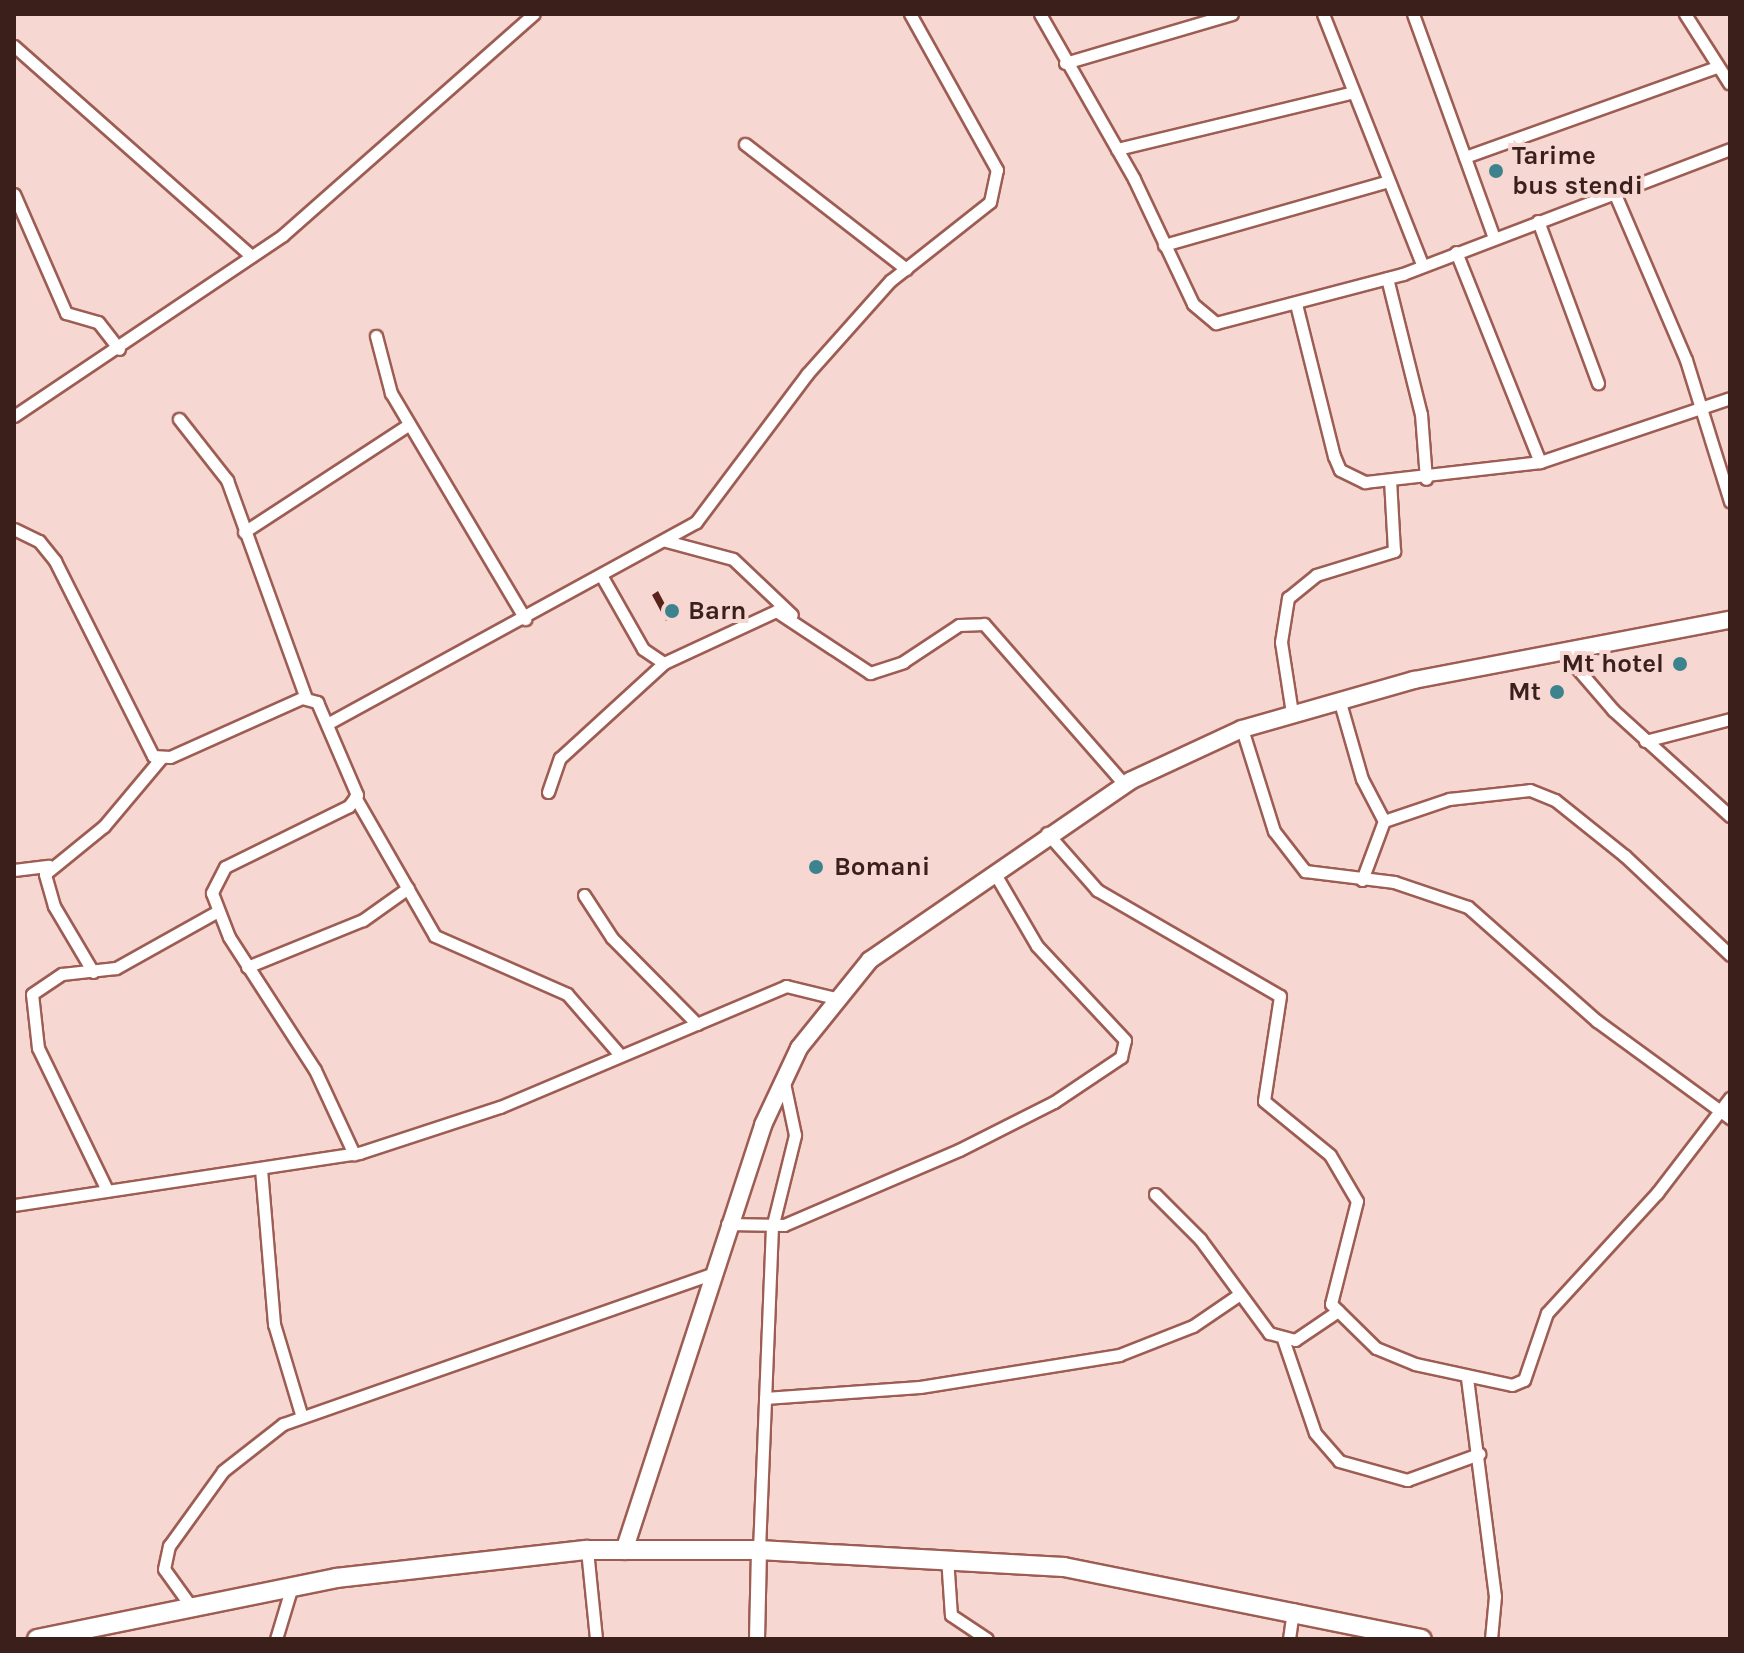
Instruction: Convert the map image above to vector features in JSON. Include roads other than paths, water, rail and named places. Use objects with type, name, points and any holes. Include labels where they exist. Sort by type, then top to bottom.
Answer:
[{"type":"highway","points":[[37,1639],[292,1586],[587,1550],[759,1550],[947,1557],[1130,1576],[1293,1609],[1350,1630],[1422,1639]]},
{"type":"main road","points":[[624,1551],[727,1224],[783,1077],[835,998],[870,960],[1047,833],[1124,784],[1242,729],[1339,699],[1730,620]]},
{"type":"street","points":[[14,416],[119,349],[251,256],[407,132],[534,14]]},
{"type":"street","points":[[327,724],[666,541],[723,495],[807,374],[906,269],[990,202],[998,184],[910,14]]},
{"type":"street","points":[[1040,14],[1065,63],[1117,149],[1193,304],[1216,323],[1296,304],[1423,266],[1730,149]]},
{"type":"street","points":[[1065,63],[1232,14]]},
{"type":"street","points":[[1323,14],[1385,182],[1423,266]]},
{"type":"street","points":[[1413,14],[1494,238]]},
{"type":"street","points":[[1685,14],[1730,83]]},
{"type":"street","points":[[14,46],[251,256]]},
{"type":"street","points":[[1465,157],[1717,67]]},
{"type":"street","points":[[1117,149],[1351,93]]},
{"type":"street","points":[[745,144],[906,269]]},
{"type":"street","points":[[1164,245],[1385,182]]},
{"type":"street","points":[[1614,192],[1704,409],[1730,501]]},
{"type":"street","points":[[14,194],[66,313],[98,322],[119,349]]},
{"type":"street","points":[[1538,221],[1598,383]]},
{"type":"street","points":[[1456,252],[1540,462]]},
{"type":"street","points":[[1387,278],[1421,414],[1426,479]]},
{"type":"street","points":[[1296,304],[1340,470],[1365,482],[1426,479],[1540,462],[1730,398]]},
{"type":"street","points":[[376,336],[382,370],[408,425],[525,619]]},
{"type":"street","points":[[179,419],[227,480],[306,698],[327,724],[355,797],[435,936],[567,994],[620,1055]]},
{"type":"street","points":[[244,532],[408,425]]},
{"type":"street","points":[[1292,713],[1281,642],[1288,598],[1316,575],[1394,551],[1390,480]]},
{"type":"street","points":[[14,529],[39,541],[55,561],[141,741],[161,758]]},
{"type":"street","points":[[666,541],[733,559],[837,658],[870,673],[903,662],[959,625],[984,624],[1124,784]]},
{"type":"street","points":[[601,575],[643,649],[664,663]]},
{"type":"street","points":[[548,792],[567,749],[664,663],[767,613],[795,618]]},
{"type":"street","points":[[1564,653],[1645,741],[1730,816]]},
{"type":"street","points":[[14,870],[49,866],[104,826],[161,758],[306,698]]},
{"type":"street","points":[[1339,699],[1362,779],[1384,821],[1362,880]]},
{"type":"street","points":[[1645,741],[1730,719]]},
{"type":"street","points":[[1242,729],[1289,856],[1320,877],[1394,882],[1468,907],[1597,1021],[1725,1114]]},
{"type":"street","points":[[1384,821],[1449,799],[1530,790],[1555,800],[1625,856],[1730,955]]},
{"type":"street","points":[[354,1154],[315,1070],[247,967],[216,912],[212,893],[225,867],[355,797]]},
{"type":"street","points":[[1047,833],[1097,890],[1280,996],[1264,1101],[1330,1155],[1357,1201],[1330,1291],[1338,1311],[1376,1348],[1467,1378],[1524,1380],[1547,1313],[1725,1114],[1730,1098]]},
{"type":"street","points":[[49,866],[46,888],[93,972]]},
{"type":"street","points":[[727,1224],[772,1228],[959,1150],[1054,1102],[1125,1051],[1125,1040],[1037,946],[994,872]]},
{"type":"street","points":[[247,967],[363,920],[408,888]]},
{"type":"street","points":[[584,895],[612,938],[697,1024]]},
{"type":"street","points":[[106,1188],[38,1048],[29,1000],[48,979],[116,968],[216,912]]},
{"type":"street","points":[[14,1205],[106,1188],[354,1154],[500,1107],[793,984],[835,998]]},
{"type":"street","points":[[757,1639],[772,1228],[795,1135],[783,1077]]},
{"type":"street","points":[[261,1169],[274,1324],[301,1414]]},
{"type":"street","points":[[1155,1194],[1200,1239],[1237,1296],[1283,1339],[1315,1433],[1339,1461],[1407,1480],[1479,1454]]},
{"type":"street","points":[[190,1605],[164,1569],[169,1546],[223,1471],[301,1414],[712,1274]]},
{"type":"street","points":[[765,1398],[920,1387],[1119,1355],[1193,1326],[1237,1296]]},
{"type":"street","points":[[1283,1339],[1307,1335],[1338,1311]]},
{"type":"street","points":[[1467,1378],[1495,1596],[1491,1639]]},
{"type":"street","points":[[587,1550],[596,1639]]},
{"type":"street","points":[[947,1557],[951,1615],[987,1639]]},
{"type":"street","points":[[276,1639],[292,1586]]},
{"type":"street","points":[[1289,1639],[1293,1609]]},
{"type":"place","name":"Tarime bus stendi","points":[[1496,171]]},
{"type":"place","name":"Barn","points":[[672,611]]},
{"type":"place","name":"Mt hotel","points":[[1680,664]]},
{"type":"place","name":"Mt","points":[[1557,692]]},
{"type":"place","name":"Bomani","points":[[816,867]]}]
